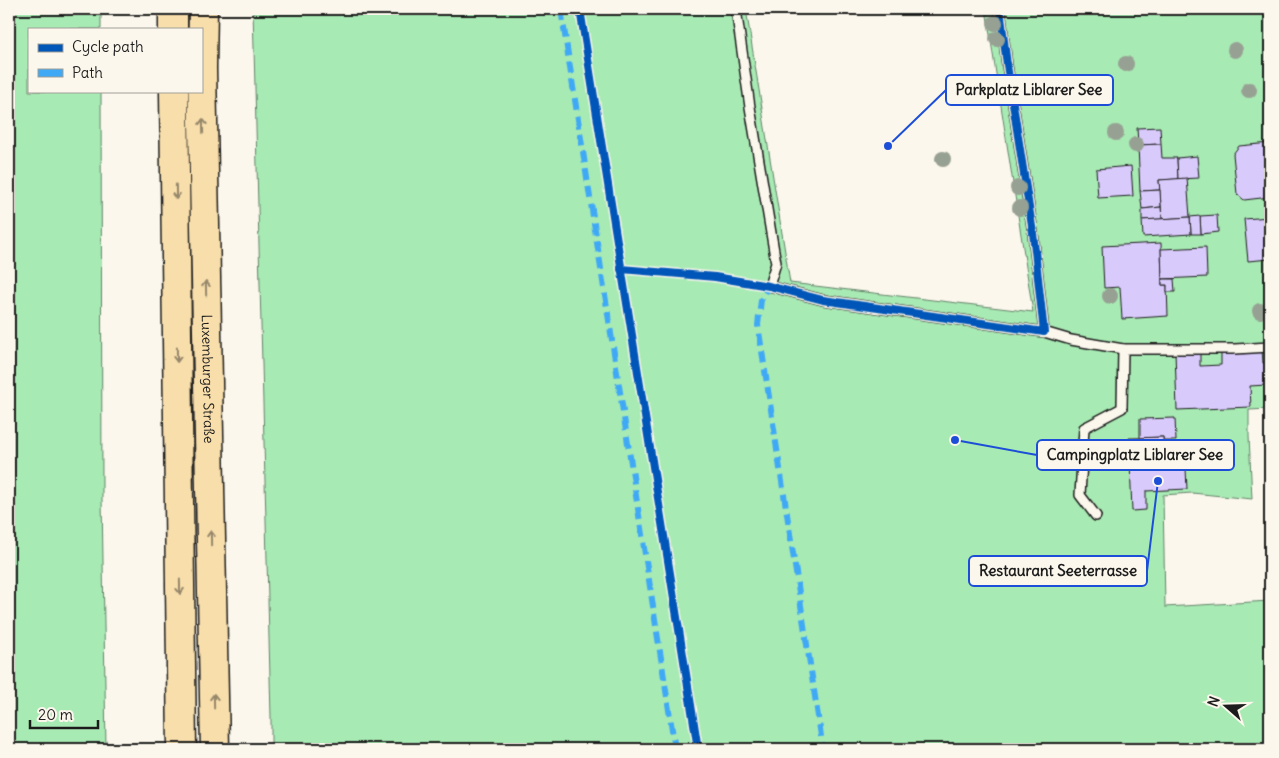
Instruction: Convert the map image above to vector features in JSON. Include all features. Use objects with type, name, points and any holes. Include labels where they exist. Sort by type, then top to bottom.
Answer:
[{"type":"main road","points":[[173,9],[173,28]]},
{"type":"main road","name":"Luxemburger Straße","points":[[203,9],[202,68],[215,749]]},
{"type":"main road","points":[[174,92],[182,749]]},
{"type":"lane","points":[[736,9],[776,263],[769,286],[823,300],[1044,332],[1071,340],[1123,349],[1270,348]]},
{"type":"lane","points":[[1000,9],[1033,233],[1044,332]]},
{"type":"lane","points":[[1096,516],[1080,495],[1084,428],[1122,408],[1123,349]]},
{"type":"green space","points":[[9,9],[101,9],[101,28],[28,28],[28,92],[101,92],[102,498],[106,749],[9,749]]},
{"type":"green space","points":[[253,9],[746,9],[790,283],[1033,312],[986,9],[1270,9],[1270,409],[1249,410],[1252,499],[1192,493],[1163,495],[1165,607],[1270,601],[1270,749],[271,749]]},
{"type":"building","points":[[1160,127],[1161,144],[1138,145],[1137,128]]},
{"type":"building","points":[[1270,143],[1270,197],[1244,200],[1237,194],[1233,154],[1239,146]]},
{"type":"building","points":[[1161,144],[1162,158],[1177,158],[1178,179],[1159,180],[1160,190],[1140,191],[1138,145]]},
{"type":"building","points":[[1197,156],[1199,178],[1178,179],[1177,158]]},
{"type":"building","points":[[1131,166],[1133,196],[1098,198],[1096,169]]},
{"type":"building","points":[[1187,178],[1190,217],[1162,219],[1159,180]]},
{"type":"building","points":[[1160,190],[1161,207],[1142,209],[1140,191]]},
{"type":"building","points":[[1161,207],[1162,219],[1142,220],[1142,209]]},
{"type":"building","points":[[1217,215],[1218,232],[1201,234],[1200,216]]},
{"type":"building","points":[[1200,216],[1201,234],[1191,234],[1190,217]]},
{"type":"building","points":[[1190,217],[1191,234],[1143,237],[1142,220]]},
{"type":"building","points":[[1270,217],[1270,259],[1248,261],[1244,219]]},
{"type":"building","points":[[1161,243],[1162,285],[1167,285],[1168,316],[1122,319],[1120,287],[1104,288],[1102,246]]},
{"type":"building","points":[[1206,247],[1207,277],[1162,279],[1161,249]]},
{"type":"building","points":[[1162,279],[1174,279],[1175,292],[1167,292],[1167,285],[1162,285]]},
{"type":"building","points":[[1262,349],[1263,363],[1266,363],[1266,385],[1250,386],[1251,407],[1177,410],[1175,352],[1200,351],[1200,366],[1221,365],[1221,351]]},
{"type":"building","points":[[1175,418],[1176,441],[1163,441],[1163,437],[1140,438],[1140,419]]},
{"type":"building","points":[[1163,437],[1164,470],[1186,469],[1187,489],[1146,491],[1146,510],[1132,511],[1129,438]]},
{"type":"marked path","points":[[561,9],[675,749]]},
{"type":"marked path","points":[[765,286],[769,286],[761,300],[758,325],[823,749]]},
{"type":"cycle path","points":[[580,9],[698,749]]},
{"type":"cycle path","points":[[621,269],[715,277],[769,286],[823,300],[1044,332],[1033,233],[1000,9]]},
{"type":"place","name":"Parkplatz Liblarer See","points":[[888,146]]},
{"type":"place","name":"Campingplatz Liblarer See","points":[[955,440]]},
{"type":"place","name":"Restaurant Seeterrasse","points":[[1158,481]]}]
